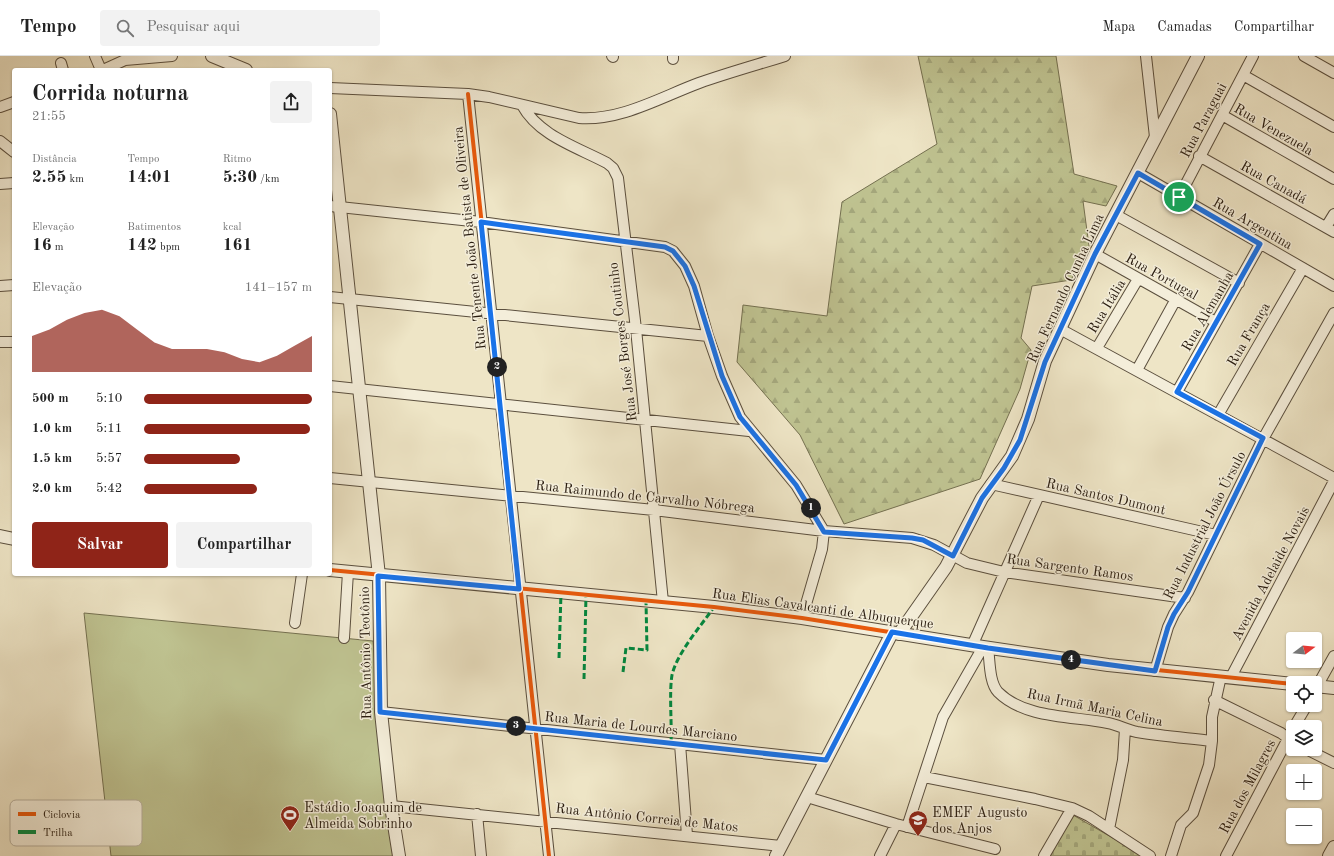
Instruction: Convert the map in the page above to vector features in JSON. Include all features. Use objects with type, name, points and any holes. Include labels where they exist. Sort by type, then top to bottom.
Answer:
[{"type":"street","points":[[95,56],[101,68]]},
{"type":"street","points":[[107,68],[125,60],[172,56]]},
{"type":"street","points":[[212,56],[241,68]]},
{"type":"street","points":[[332,88],[468,94],[579,118],[600,118],[643,106],[701,82],[785,56]]},
{"type":"street","points":[[1146,56],[1155,137]]},
{"type":"street","name":"Rua Fernando Cunha Lima","points":[[779,851],[826,760],[895,633],[939,579],[953,556],[982,498],[1004,468],[1020,440],[1045,362],[1060,329],[1095,254],[1198,56]]},
{"type":"street","points":[[1304,56],[1334,74]]},
{"type":"street","name":"Rua Paraguai","points":[[1179,197],[1251,57]]},
{"type":"street","points":[[1243,75],[1334,127]]},
{"type":"street","name":"Rua Tenente João Batista de Oliveira","points":[[468,94],[519,589],[536,728],[549,856]]},
{"type":"street","points":[[0,107],[12,103]]},
{"type":"street","name":"Rua José Borges Coutinho","points":[[522,105],[527,113],[542,129],[613,168],[618,178],[646,420],[663,602]]},
{"type":"street","name":"Rua Venezuela","points":[[1222,116],[1334,179]]},
{"type":"street","points":[[0,141],[12,150]]},
{"type":"street","name":"Rua Antônio Teotônio","points":[[332,151],[335,206],[349,298],[369,481],[378,576],[380,712],[391,806],[399,856]]},
{"type":"street","name":"Rua Canadá","points":[[1200,156],[1330,229]]},
{"type":"street","name":"Rua Argentina","points":[[1138,173],[1334,286]]},
{"type":"street","points":[[0,184],[12,183]]},
{"type":"street","points":[[335,206],[481,222],[665,247],[673,251],[680,258],[694,286],[708,336],[730,396],[740,417],[796,485],[824,532],[822,549],[802,618]]},
{"type":"street","points":[[1330,229],[1334,214]]},
{"type":"street","points":[[1116,215],[1239,283]]},
{"type":"street","name":"Rua Alemanha","points":[[1177,392],[1260,244]]},
{"type":"street","name":"Rua Portugal","points":[[1095,254],[1216,322]]},
{"type":"street","name":"Rua França","points":[[1218,415],[1303,268]]},
{"type":"street","name":"Rua Itália","points":[[1097,348],[1138,279]]},
{"type":"street","points":[[0,286],[12,285]]},
{"type":"street","points":[[332,296],[708,336]]},
{"type":"street","points":[[1137,370],[1176,299]]},
{"type":"street","name":"Rua Industrial João Úrsulo","points":[[1155,671],[1168,627],[1185,598],[1263,438],[1334,313]]},
{"type":"street","points":[[1060,329],[1263,438],[1334,480]]},
{"type":"street","points":[[0,342],[12,342]]},
{"type":"street","points":[[332,386],[750,431]]},
{"type":"street","name":"Rua Raimundo de Carvalho Nóbrega","points":[[332,478],[654,510],[824,532],[912,538],[923,540],[953,556]]},
{"type":"street","name":"Avenida Adelaide Novais","points":[[1171,856],[1181,825],[1192,815],[1209,765],[1212,742],[1211,726],[1214,700],[1334,480]]},
{"type":"street","name":"Rua Santos Dumont","points":[[991,484],[1216,535]]},
{"type":"street","points":[[907,826],[948,707],[981,647],[1004,572],[1039,495]]},
{"type":"street","points":[[0,536],[12,539]]},
{"type":"street","name":"Rua Sargento Ramos","points":[[953,556],[967,563],[1004,572],[1185,598]]},
{"type":"street","name":"Rua Elias Cavalcanti de Albuquerque","points":[[332,570],[378,576],[663,602],[802,618],[981,647],[1155,671],[1286,683]]},
{"type":"street","points":[[344,638],[348,572]]},
{"type":"street","points":[[295,623],[302,576]]},
{"type":"street","name":"Rua Irmã Maria Celina","points":[[981,647],[993,684],[997,691],[1007,700],[1020,707],[1038,712],[1107,723],[1125,729],[1212,742]]},
{"type":"street","points":[[1322,677],[1334,656]]},
{"type":"street","points":[[1322,688],[1334,688]]},
{"type":"street","points":[[1214,700],[1281,733],[1286,733]]},
{"type":"street","name":"Rua Maria de Lourdes Marciano","points":[[380,712],[826,760]]},
{"type":"street","points":[[1109,829],[1123,760],[1125,729]]},
{"type":"street","points":[[680,744],[686,835]]},
{"type":"street","name":"Rua dos Milagres","points":[[1226,856],[1286,745]]},
{"type":"street","points":[[1320,756],[1334,763]]},
{"type":"street","points":[[924,777],[1042,800],[1072,808],[1089,816],[1150,856]]},
{"type":"street","points":[[807,798],[896,824],[995,849]]},
{"type":"street","name":"Rua Antônio Correia de Matos","points":[[391,806],[686,835],[779,851]]},
{"type":"street","points":[[1044,856],[1072,808]]},
{"type":"street","points":[[477,814],[480,856]]},
{"type":"street","points":[[880,856],[896,824]]},
{"type":"street","points":[[1329,856],[1334,847]]},
{"type":"green space","points":[[918,56],[1056,56],[1074,174],[1117,186],[1106,206],[1083,201],[1089,246],[1071,280],[1032,286],[1021,338],[1031,350],[1020,389],[980,479],[844,524],[800,435],[737,362],[743,305],[827,316],[842,202],[937,144]]},
{"type":"green space","points":[[84,613],[373,641],[385,779],[397,856],[111,856],[110,846],[142,846],[142,800],[105,800]]},
{"type":"green space","points":[[1073,815],[1144,856],[1049,856]]},
{"type":"marked path","points":[[559,658],[561,593]]},
{"type":"marked path","points":[[584,679],[586,596]]},
{"type":"marked path","points":[[623,672],[626,648],[647,650],[646,601]]},
{"type":"marked path","points":[[671,743],[672,675],[684,649],[714,607]]},
{"type":"cycle path","points":[[468,94],[549,856]]},
{"type":"cycle path","points":[[332,570],[714,607],[802,618],[1108,665],[1286,683]]},
{"type":"place","name":"Estádio Joaquim de Almeida Sobrinho","points":[[290,832]]},
{"type":"place","name":"EMEF Augusto dos Anjos","points":[[918,837]]},
{"type":"route","points":[[1138,173],[1179,197],[1260,244],[1177,392],[1263,438],[1188,592],[1174,614],[1168,627],[1155,671],[988,648],[892,632],[826,760],[380,712],[378,576],[519,589],[481,222],[665,247],[673,251],[685,266],[694,286],[708,336],[722,376],[740,417],[796,485],[824,532],[923,540],[953,556],[982,498],[1012,456],[1020,440],[1028,419],[1045,362],[1095,254],[1138,173]]}]
